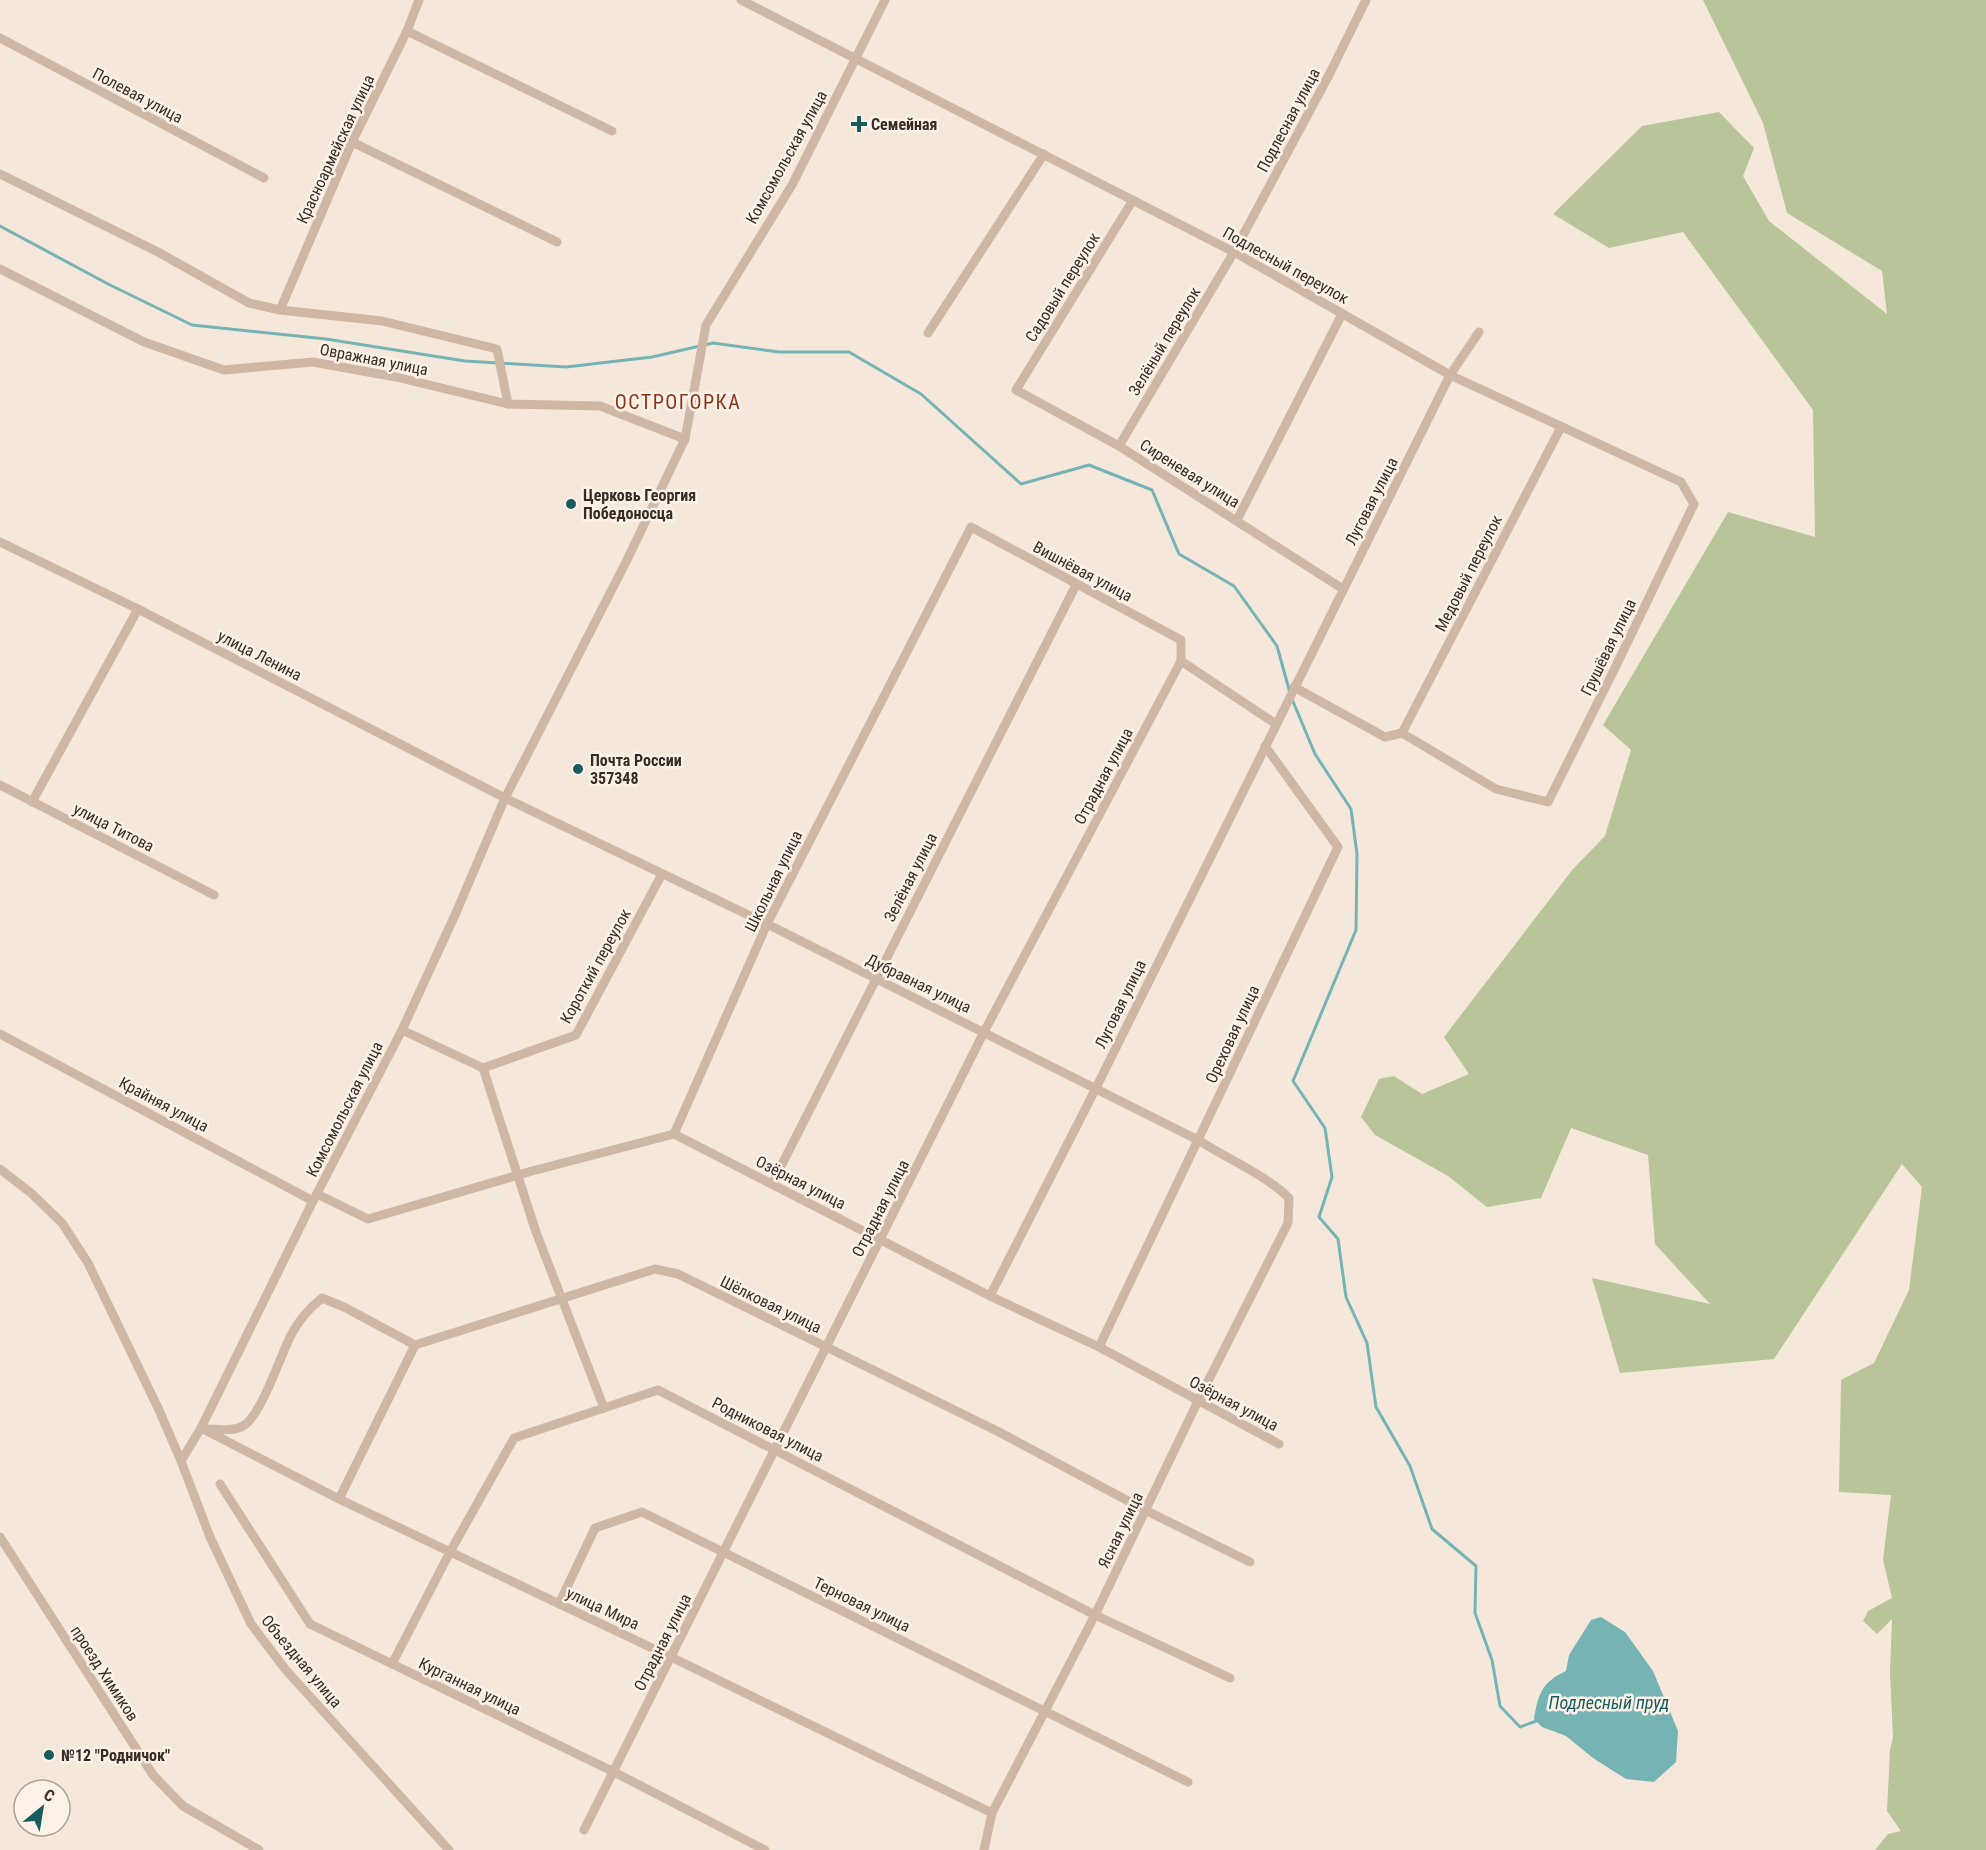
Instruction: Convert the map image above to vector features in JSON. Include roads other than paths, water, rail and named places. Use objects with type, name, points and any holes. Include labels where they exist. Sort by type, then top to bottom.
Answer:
[{"type":"street","name":"Красноармейская улица","points":[[280,310],[352,142],[407,31],[419,0]]},
{"type":"street","name":"Подлесный переулок","points":[[741,0],[1234,252],[1450,375],[1681,482],[1694,504]]},
{"type":"street","name":"Комсомольская улица","points":[[181,1461],[201,1428],[315,1198],[402,1030],[505,798],[626,562],[685,439],[706,325],[792,185],[885,0]]},
{"type":"street","name":"Подлесная улица","points":[[1234,252],[1329,75],[1366,0]]},
{"type":"street","points":[[407,31],[612,131]]},
{"type":"street","name":"Полевая улица","points":[[0,38],[264,178]]},
{"type":"street","points":[[352,142],[557,242]]},
{"type":"street","points":[[928,333],[1044,154]]},
{"type":"street","name":"Овражная улица","points":[[0,174],[158,252],[249,303],[280,310],[382,321],[497,349],[508,404]]},
{"type":"street","name":"Садовый переулок","points":[[1016,390],[1133,200]]},
{"type":"street","name":"Зелёный переулок","points":[[1119,446],[1234,252]]},
{"type":"street","name":"Овражная улица","points":[[0,269],[144,342],[224,370],[313,362],[396,377],[508,404],[600,406],[685,439]]},
{"type":"street","points":[[1237,520],[1342,314]]},
{"type":"street","name":"Луговая улица","points":[[990,1296],[1096,1088],[1450,375],[1479,332]]},
{"type":"street","name":"Сиреневая улица","points":[[1016,390],[1119,446],[1343,589]]},
{"type":"street","name":"Медовый переулок","points":[[1402,733],[1561,427]]},
{"type":"street","name":"Грушёвая улица","points":[[1402,733],[1496,789],[1548,802],[1694,504]]},
{"type":"street","name":"Вишнёвая улица","points":[[908,646],[971,527],[1181,640],[1181,661]]},
{"type":"street","name":"улица Ленина","points":[[0,542],[138,609],[505,798]]},
{"type":"street","name":"Зелёная улица","points":[[772,1184],[1076,585]]},
{"type":"street","points":[[32,801],[138,609]]},
{"type":"street","name":"Школьная улица","points":[[674,1134],[767,924],[908,646]]},
{"type":"street","points":[[1181,661],[1276,724]]},
{"type":"street","name":"Отрадная улица","points":[[584,1830],[984,1032],[1181,661]]},
{"type":"street","points":[[1294,687],[1385,737],[1402,733]]},
{"type":"street","name":"Ореховая улица","points":[[1099,1347],[1338,847],[1265,746]]},
{"type":"street","name":"улица Титова","points":[[0,785],[214,895]]},
{"type":"street","name":"Дубравная улица","points":[[505,798],[767,924],[1198,1140],[1281,1190],[1289,1198],[1288,1223]]},
{"type":"street","name":"Короткий переулок","points":[[483,1068],[576,1035],[662,874]]},
{"type":"street","points":[[402,1030],[483,1068],[536,1232],[604,1408]]},
{"type":"street","name":"Крайняя улица","points":[[0,1034],[315,1198]]},
{"type":"street","points":[[315,1198],[368,1219],[518,1175],[674,1134]]},
{"type":"street","name":"Озёрная улица","points":[[674,1134],[990,1296],[1099,1347],[1279,1444]]},
{"type":"street","name":"Объездная улица","points":[[0,1169],[31,1193],[62,1223],[88,1263],[159,1410],[210,1537],[251,1624],[285,1669],[449,1850]]},
{"type":"street","name":"Ясная улица","points":[[984,1850],[992,1813],[1095,1615],[1198,1401],[1288,1223]]},
{"type":"street","name":"Шёлковая улица","points":[[415,1345],[655,1269],[678,1274],[997,1431],[1147,1511],[1250,1562]]},
{"type":"street","points":[[201,1428],[227,1430],[243,1426],[255,1414],[291,1335],[308,1309],[322,1298],[344,1307],[415,1345],[339,1499]]},
{"type":"street","name":"Родниковая улица","points":[[392,1665],[450,1552],[514,1438],[658,1390],[1095,1615],[1230,1678]]},
{"type":"street","name":"улица Мира","points":[[201,1428],[339,1499],[992,1813]]},
{"type":"street","name":"Курганная улица","points":[[220,1484],[310,1624],[614,1772],[765,1850]]},
{"type":"street","name":"Терновая улица","points":[[559,1604],[595,1527],[642,1512],[1188,1782]]},
{"type":"street","name":"проезд Химиков","points":[[0,1537],[153,1775],[183,1806],[259,1850]]},
{"type":"water","name":"Подлесный пруд","points":[[1601,1617],[1625,1632],[1653,1671],[1678,1731],[1676,1762],[1654,1782],[1626,1779],[1593,1758],[1566,1736],[1542,1727],[1534,1719],[1537,1702],[1546,1684],[1566,1671],[1569,1655],[1591,1620]]},
{"type":"waterway","points":[[0,226],[108,284],[192,325],[326,339],[465,361],[566,367],[652,357],[713,343],[779,352],[849,352],[921,394],[1021,484],[1089,465],[1152,490],[1179,554],[1234,586],[1277,646],[1290,693]]},
{"type":"waterway","points":[[1292,699],[1315,754],[1351,809],[1357,854],[1356,930],[1293,1081],[1325,1128],[1332,1177],[1319,1217],[1338,1239],[1346,1297],[1367,1343],[1376,1407],[1410,1466],[1432,1529],[1476,1566],[1475,1613],[1492,1660],[1500,1706],[1520,1727],[1539,1720]]},
{"type":"place","name":"Семейная","points":[[859,124]]},
{"type":"place","name":"Церковь Георгия Победоносца","points":[[571,504]]},
{"type":"place","name":"Почта России 357348","points":[[578,769]]},
{"type":"place","name":"№12 \"Родничок\"","points":[[49,1755]]},
{"type":"district","name":"ОСТРОГОРКА","points":[[678,402]]}]
